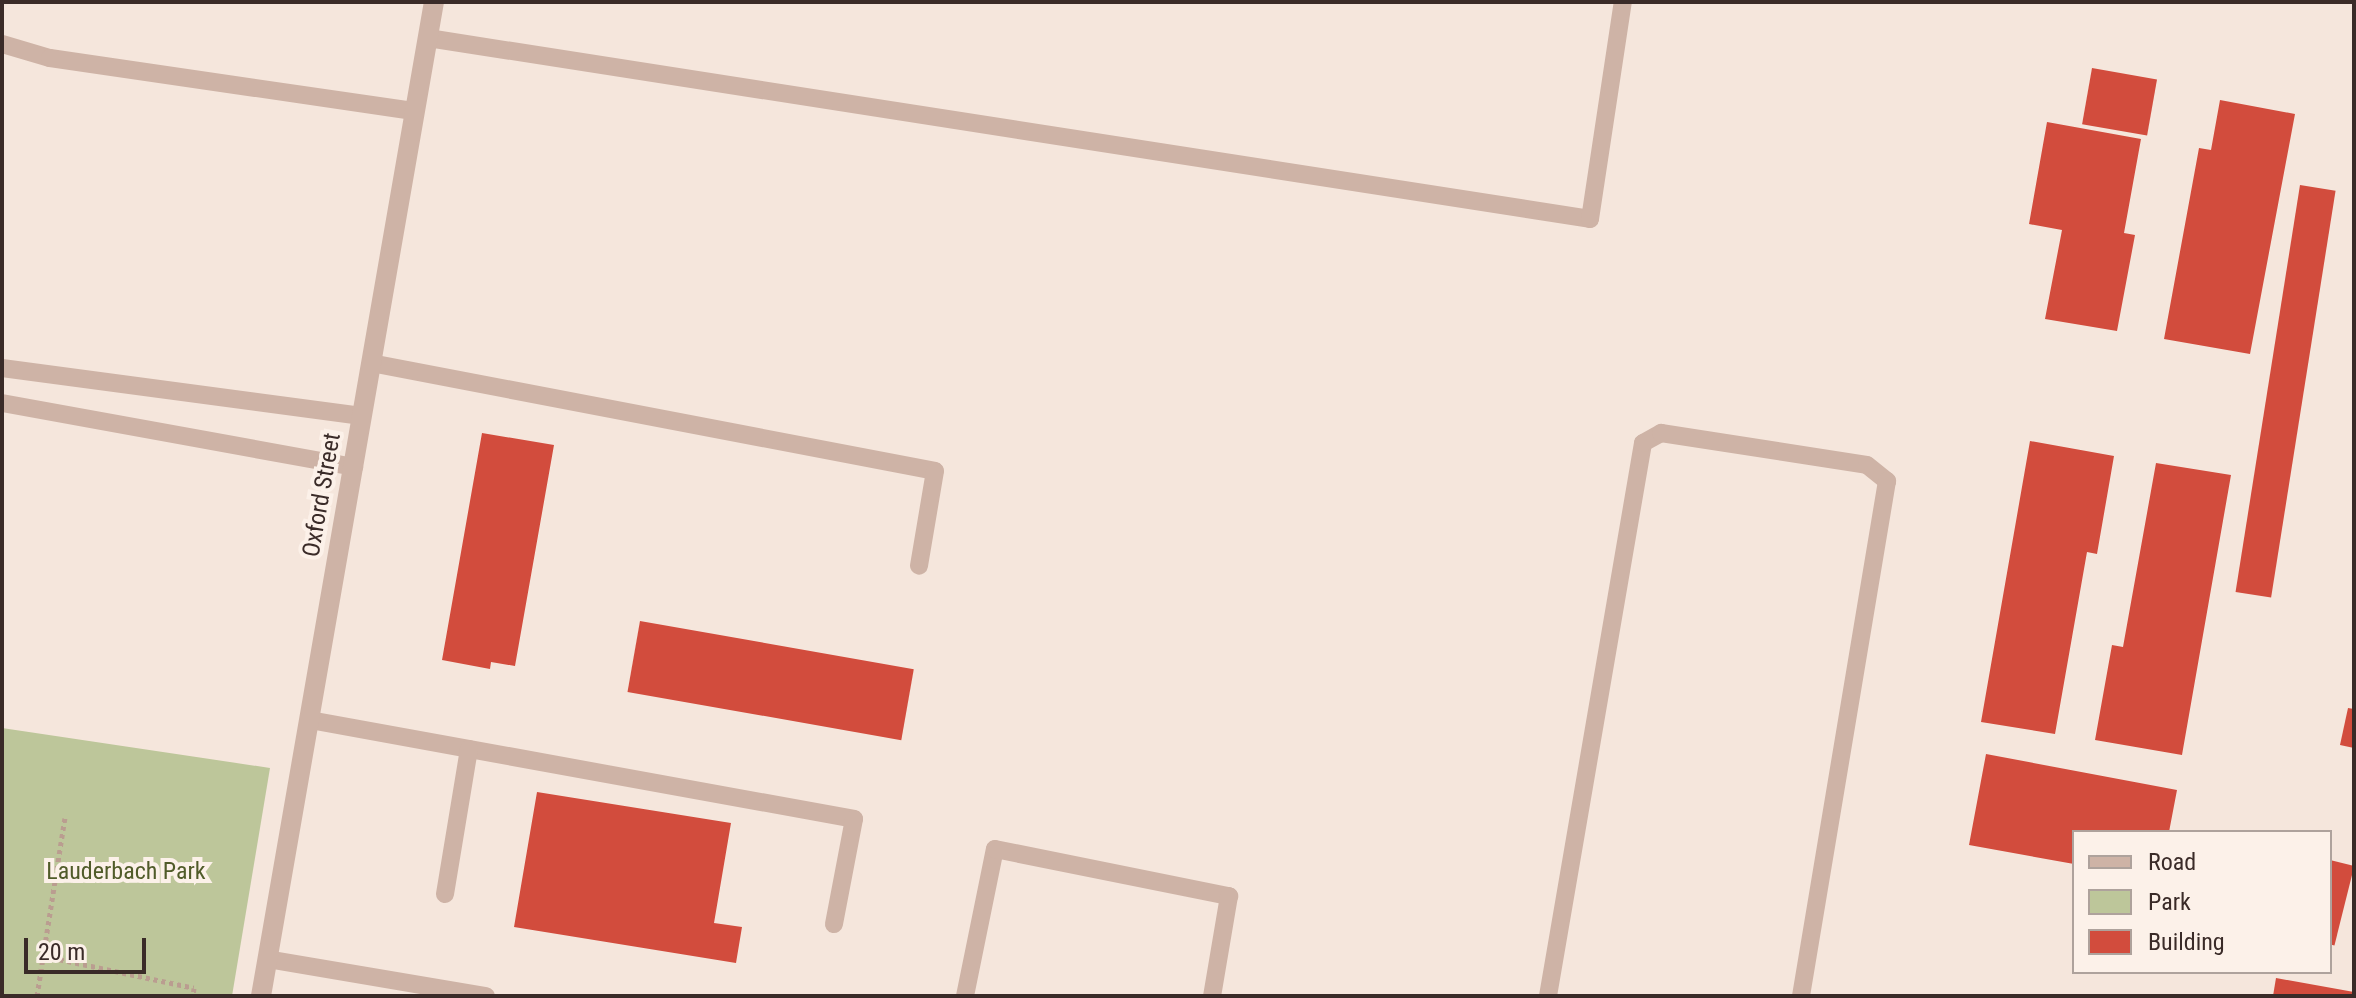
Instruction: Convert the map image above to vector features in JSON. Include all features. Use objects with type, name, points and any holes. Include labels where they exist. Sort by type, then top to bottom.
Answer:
[{"type":"street","name":"Oxford Street","points":[[261,996],[434,2]]},
{"type":"lane","points":[[428,38],[1590,219],[1623,2]]},
{"type":"lane","points":[[2,44],[50,58],[415,111]]},
{"type":"lane","points":[[371,363],[935,471],[919,566]]},
{"type":"lane","points":[[2,368],[362,416]]},
{"type":"lane","points":[[2,403],[354,467]]},
{"type":"lane","points":[[1548,996],[1643,443],[1661,433],[1867,465],[1887,481],[1801,996]]},
{"type":"lane","points":[[310,720],[854,819],[834,924]]},
{"type":"lane","points":[[445,894],[469,749]]},
{"type":"lane","points":[[965,996],[995,849],[1229,896],[1212,996]]},
{"type":"lane","points":[[267,959],[486,996]]},
{"type":"path","points":[[37,996],[65,818]]},
{"type":"path","points":[[44,956],[194,988],[193,996]]},
{"type":"green space","name":"Lauderbach Park","points":[[2,728],[270,768],[232,996],[2,996]]},
{"type":"building","points":[[2092,68],[2157,79],[2147,136],[2082,124]]},
{"type":"building","points":[[2220,100],[2295,114],[2250,354],[2164,339],[2199,148],[2211,150]]},
{"type":"building","points":[[2047,122],[2141,139],[2124,233],[2135,235],[2117,331],[2045,319],[2062,230],[2029,224]]},
{"type":"building","points":[[2300,185],[2336,191],[2271,598],[2236,592]]},
{"type":"building","points":[[482,433],[554,445],[515,666],[491,662],[490,669],[442,660]]},
{"type":"building","points":[[2030,441],[2114,456],[2097,554],[2087,552],[2055,734],[1981,722]]},
{"type":"building","points":[[2156,463],[2231,475],[2182,755],[2095,740],[2112,645],[2123,647]]},
{"type":"building","points":[[640,621],[914,669],[901,740],[627,692]]},
{"type":"building","points":[[2348,708],[2354,709],[2354,748],[2340,745]]},
{"type":"building","points":[[1986,754],[2177,790],[2169,830],[2072,830],[2072,864],[1969,845]]},
{"type":"building","points":[[537,792],[731,823],[714,923],[742,927],[736,963],[514,927]]},
{"type":"building","points":[[2332,860],[2354,866],[2334,946],[2332,945]]},
{"type":"building","points":[[2276,978],[2354,992],[2354,996],[2273,996]]}]
